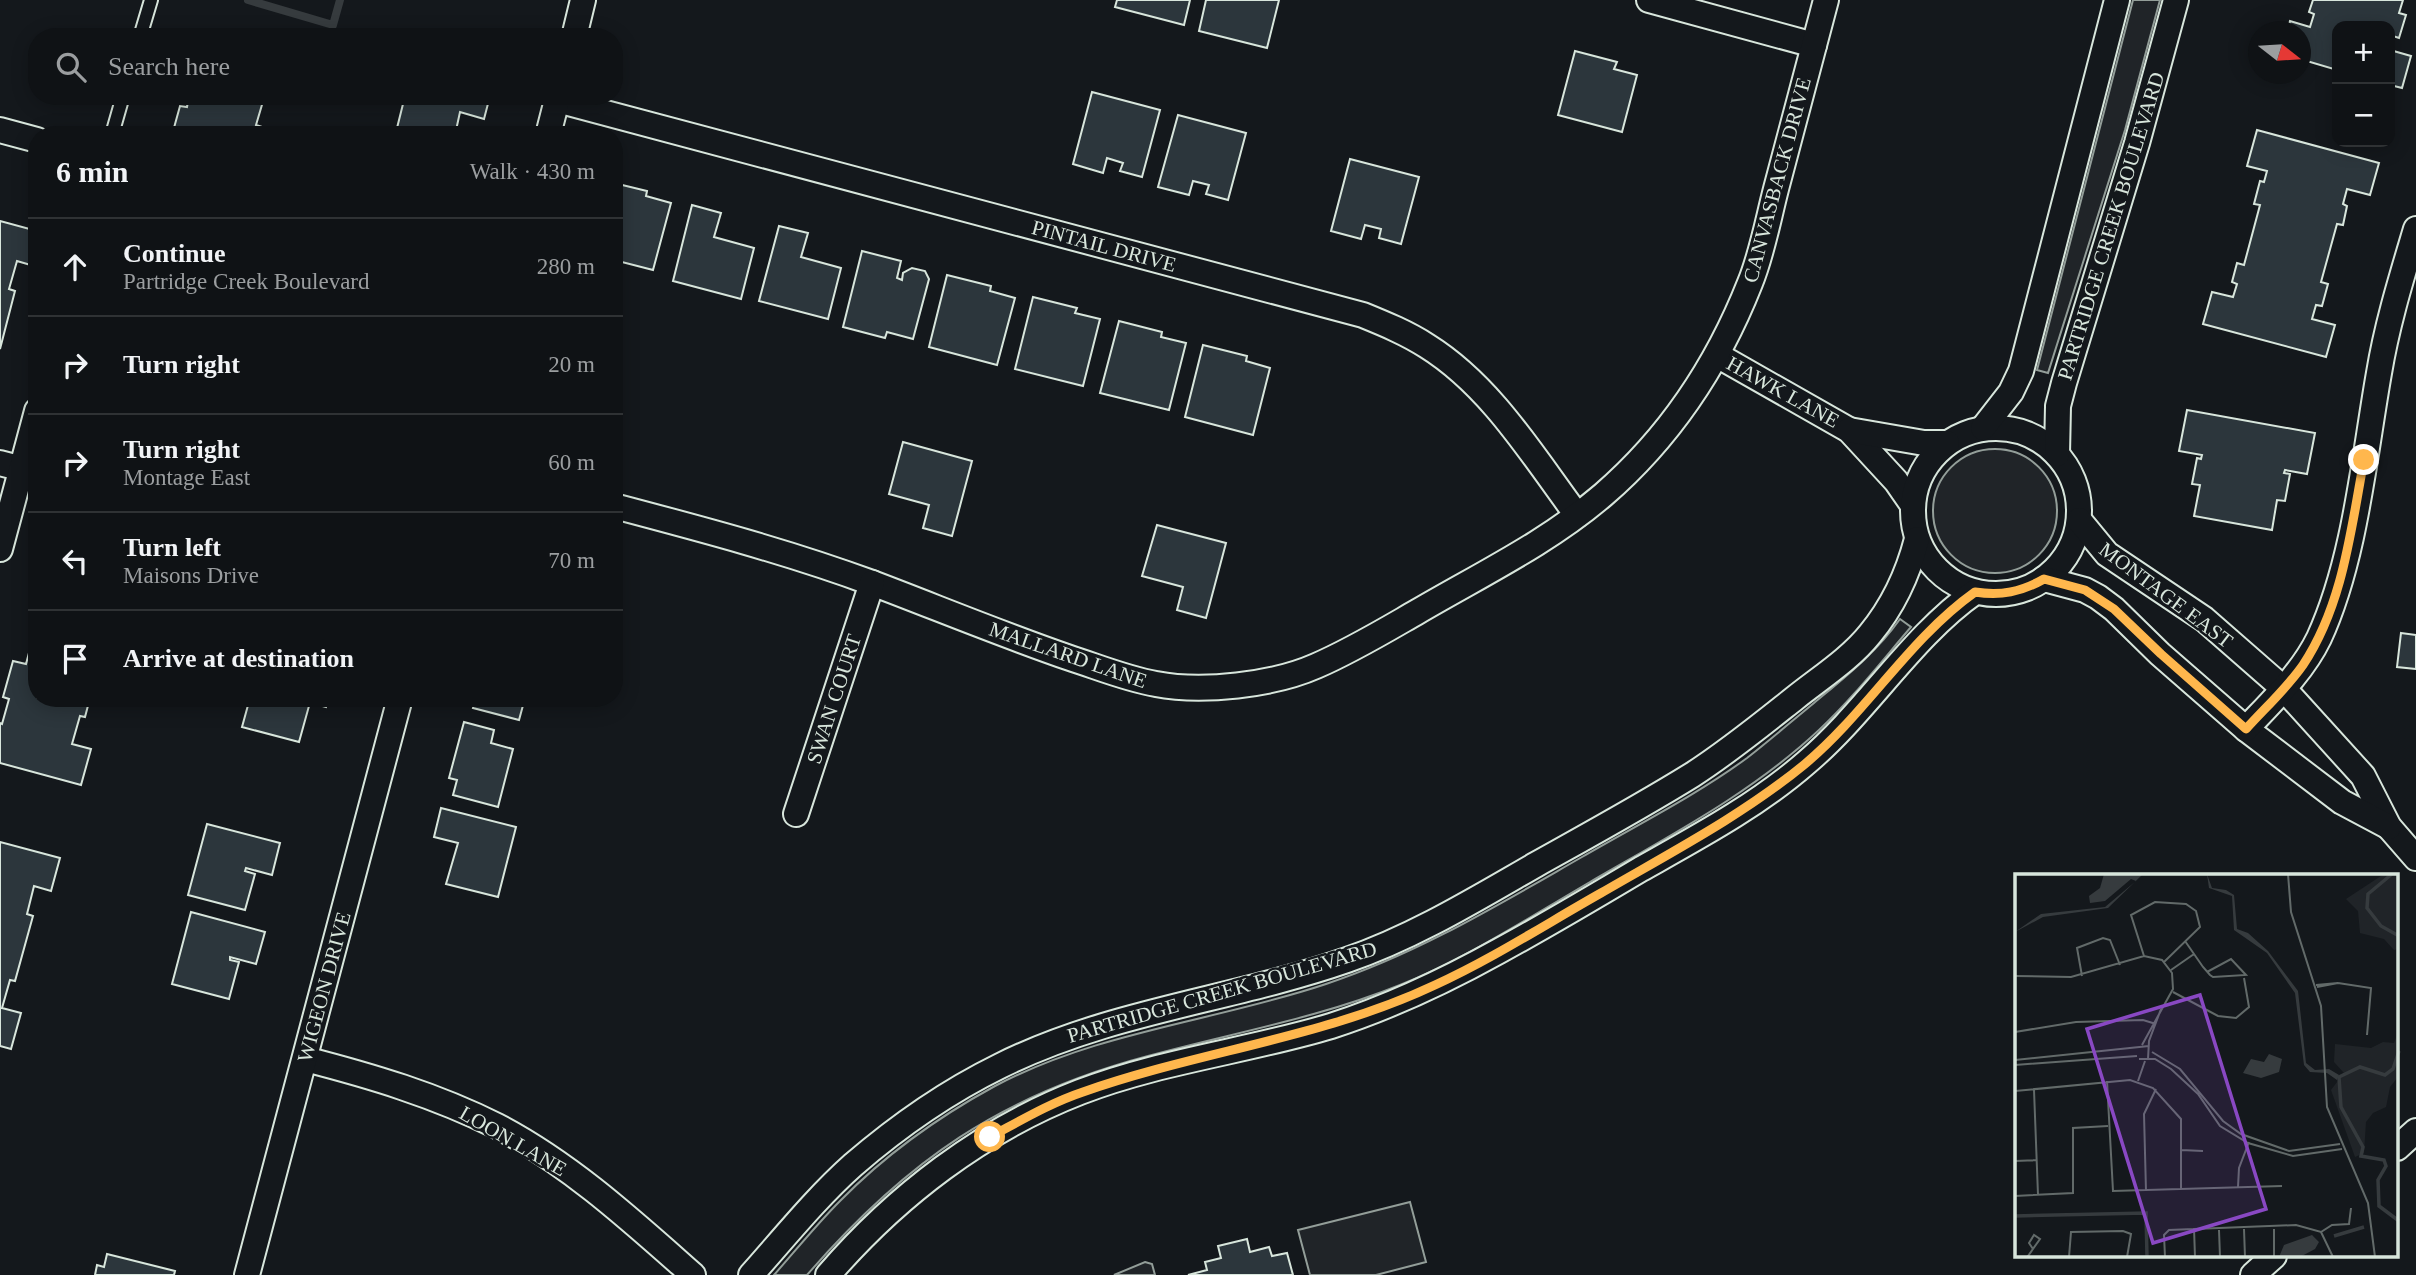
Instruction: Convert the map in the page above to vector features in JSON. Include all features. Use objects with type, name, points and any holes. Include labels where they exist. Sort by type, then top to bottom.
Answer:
[{"type":"street","points":[[576,28],[583,0]]},
{"type":"street","points":[[1649,0],[1814,45]]},
{"type":"street","name":"CANVASBACK DRIVE","points":[[1717,355],[1752,278],[1826,0]]},
{"type":"street","points":[[1983,428],[2011,392],[2021,371],[2117,0]]},
{"type":"street","name":"PARTRIDGE CREEK BOULEVARD","points":[[2057,454],[2059,406],[2064,383],[2141,130],[2176,0]]},
{"type":"street","points":[[550,126],[556,105]]},
{"type":"street","name":"PINTAIL DRIVE","points":[[584,105],[1363,315],[1397,329],[1428,346],[1456,367],[1508,422],[1577,515]]},
{"type":"street","points":[[0,130],[28,137]]},
{"type":"street","points":[[2246,729],[2302,666],[2318,639],[2341,574],[2379,368],[2416,229]]},
{"type":"street","name":"HAWK LANE","points":[[1717,355],[1849,430],[1896,481],[1912,504]]},
{"type":"street","name":"MALLARD LANE","points":[[623,508],[760,545],[872,583],[1029,644],[1122,676],[1157,685],[1231,685],[1312,668],[1356,648],[1512,559],[1577,515],[1633,467],[1663,434],[1692,396],[1717,355]]},
{"type":"street","points":[[2003,427],[2042,441],[2068,468],[2079,502],[2079,520],[2068,553],[2044,579],[2011,593],[1993,595],[1975,592],[1945,578],[1923,554],[1917,539],[1912,504],[1922,471],[1933,455],[1947,443],[1964,433],[1983,428],[2003,427]]},
{"type":"street","points":[[0,549],[11,466],[28,430]]},
{"type":"street","name":"HAWK LANE","points":[[1849,430],[1924,443],[1947,443]]},
{"type":"street","name":"MONTAGE EAST","points":[[2079,520],[2107,554],[2204,619],[2284,688],[2362,776],[2389,827],[2416,858]]},
{"type":"street","name":"PARTRIDGE CREEK BOULEVARD","points":[[751,1275],[811,1207],[852,1166],[933,1105],[998,1067],[1085,1030],[1304,973],[1348,960],[1399,939],[1462,907],[1693,774],[1742,740],[1837,665],[1868,636],[1890,607],[1903,583],[1917,539]]},
{"type":"street","name":"MONTAGE EAST","points":[[2044,579],[2085,590],[2114,609],[2246,729],[2342,802],[2389,827]]},
{"type":"street","name":"SWAN COURT","points":[[796,814],[872,583]]},
{"type":"street","points":[[828,1275],[845,1255],[912,1191],[990,1137],[1033,1113],[1129,1076],[1330,1026],[1436,985],[1706,833],[1760,798],[1815,756],[1863,708],[1942,619],[1975,592]]},
{"type":"street","name":"WIGEON DRIVE","points":[[247,1275],[398,707]]},
{"type":"street","name":"LOON LANE","points":[[305,1059],[419,1091],[499,1127],[579,1179],[694,1275]]},
{"type":"street","points":[[2398,1147],[2416,1131]]},
{"type":"street","points":[[2253,1275],[2272,1258]]},
{"type":"lane","points":[[143,28],[151,0]]},
{"type":"lane","points":[[114,126],[120,105]]},
{"type":"shaded area","points":[[2133,0],[2160,0],[2125,130],[2048,373],[2037,370]]},
{"type":"shaded area","points":[[1995,449],[2019,454],[2039,467],[2052,487],[2057,511],[2052,535],[2039,555],[2019,568],[1995,573],[1971,568],[1951,555],[1938,535],[1933,511],[1938,487],[1951,467],[1971,454]]},
{"type":"shaded area","points":[[1900,619],[1911,627],[1844,705],[1793,753],[1738,794],[1520,923],[1449,963],[1369,997],[1095,1072],[1002,1112],[959,1137],[881,1198],[807,1275],[774,1275],[831,1210],[876,1168],[913,1138],[974,1098],[1035,1067],[1075,1052],[1116,1039],[1284,997],[1360,972],[1457,927],[1666,810],[1727,772],[1849,674],[1881,643]]},
{"type":"shaded area","points":[[1410,1202],[1426,1262],[1376,1275],[1310,1275],[1298,1230]]},
{"type":"shaded area","points":[[1145,1262],[1152,1264],[1155,1275],[1114,1275]]},
{"type":"building","points":[[1117,0],[1190,0],[1184,25],[1115,7]]},
{"type":"building","points":[[1206,0],[1279,0],[1267,48],[1199,31]]},
{"type":"building","points":[[2313,0],[2403,0],[2399,13],[2406,15],[2399,38],[2395,37],[2395,21],[2332,21],[2332,69],[2311,62],[2311,24],[2314,14],[2309,12]]},
{"type":"building","points":[[1575,51],[1617,62],[1614,69],[1637,75],[1622,132],[1558,115]]},
{"type":"building","points":[[2395,51],[2411,56],[2402,88],[2395,86]]},
{"type":"building","points":[[1092,92],[1160,110],[1142,177],[1120,171],[1123,163],[1107,158],[1103,173],[1073,164]]},
{"type":"building","points":[[262,105],[256,125],[259,126],[174,126],[180,106]]},
{"type":"building","points":[[403,105],[488,105],[484,119],[460,112],[457,126],[398,126]]},
{"type":"building","points":[[1178,115],[1246,133],[1228,200],[1206,194],[1209,185],[1193,181],[1189,195],[1158,187]]},
{"type":"building","points":[[2257,130],[2379,163],[2370,195],[2347,189],[2343,204],[2347,206],[2343,225],[2337,224],[2321,282],[2328,284],[2322,306],[2316,305],[2312,319],[2335,325],[2326,357],[2203,324],[2212,292],[2233,297],[2237,284],[2232,282],[2237,263],[2244,265],[2260,205],[2254,204],[2260,181],[2264,182],[2267,171],[2247,166]]},
{"type":"building","points":[[1350,159],[1419,177],[1401,244],[1379,238],[1381,229],[1365,225],[1361,239],[1331,231]]},
{"type":"building","points":[[623,185],[647,191],[646,196],[671,203],[653,270],[623,262]]},
{"type":"building","points":[[692,205],[721,213],[714,237],[754,248],[741,299],[673,281]]},
{"type":"building","points":[[0,221],[28,229],[28,264],[17,261],[9,289],[15,291],[0,349]]},
{"type":"building","points":[[779,226],[808,233],[801,257],[841,268],[828,319],[759,301]]},
{"type":"building","points":[[862,251],[901,261],[897,278],[902,280],[903,273],[912,268],[925,271],[929,279],[913,339],[887,332],[885,338],[843,327]]},
{"type":"building","points":[[947,275],[991,286],[990,291],[1015,298],[997,365],[929,347]]},
{"type":"building","points":[[1033,297],[1077,308],[1075,313],[1100,319],[1083,386],[1015,369]]},
{"type":"building","points":[[1119,321],[1162,332],[1161,337],[1186,343],[1169,410],[1100,393]]},
{"type":"building","points":[[1203,345],[1247,356],[1246,361],[1270,368],[1253,435],[1185,417]]},
{"type":"building","points":[[2187,410],[2315,433],[2307,474],[2285,470],[2284,473],[2290,474],[2285,501],[2277,500],[2272,530],[2194,516],[2200,485],[2192,484],[2197,458],[2201,459],[2202,455],[2179,451]]},
{"type":"building","points":[[903,442],[972,461],[952,536],[923,528],[929,505],[889,494]]},
{"type":"building","points":[[1157,525],[1226,543],[1206,618],[1177,610],[1183,587],[1142,576]]},
{"type":"building","points":[[2401,633],[2416,635],[2416,669],[2397,667]]},
{"type":"building","points":[[28,656],[28,707],[88,707],[85,717],[80,716],[72,744],[91,749],[81,785],[0,763],[0,723],[2,724],[9,699],[3,697],[13,661],[26,664]]},
{"type":"building","points":[[248,707],[309,707],[299,742],[242,727]]},
{"type":"building","points":[[473,707],[523,707],[519,720]]},
{"type":"building","points":[[464,722],[494,730],[491,743],[513,749],[498,807],[453,795],[457,780],[449,778]]},
{"type":"building","points":[[441,808],[516,827],[498,897],[446,884],[458,843],[434,837]]},
{"type":"building","points":[[207,824],[280,843],[272,875],[246,868],[245,871],[255,874],[245,910],[188,895]]},
{"type":"building","points":[[0,842],[60,858],[51,891],[34,886],[27,914],[33,916],[15,981],[10,980],[2,1008],[21,1013],[11,1049],[0,1046]]},
{"type":"building","points":[[191,912],[265,932],[256,964],[230,957],[230,960],[239,962],[229,999],[172,984]]},
{"type":"building","points":[[1247,1239],[1250,1252],[1269,1247],[1272,1256],[1287,1253],[1293,1275],[1188,1275],[1207,1270],[1205,1262],[1221,1258],[1218,1246]]},
{"type":"building","points":[[107,1254],[175,1271],[174,1275],[95,1275],[97,1265],[104,1267]]},
{"type":"waterway","points":[[248,0],[333,25],[340,0]]},
{"type":"route","points":[[990,1137],[1033,1113],[1129,1076],[1330,1026],[1436,985],[1502,950],[1706,833],[1805,765],[1863,708],[1942,619],[1975,592],[1993,595],[2011,593],[2044,579],[2085,590],[2114,609],[2246,729],[2302,666],[2318,639],[2341,574],[2364,460]]}]
